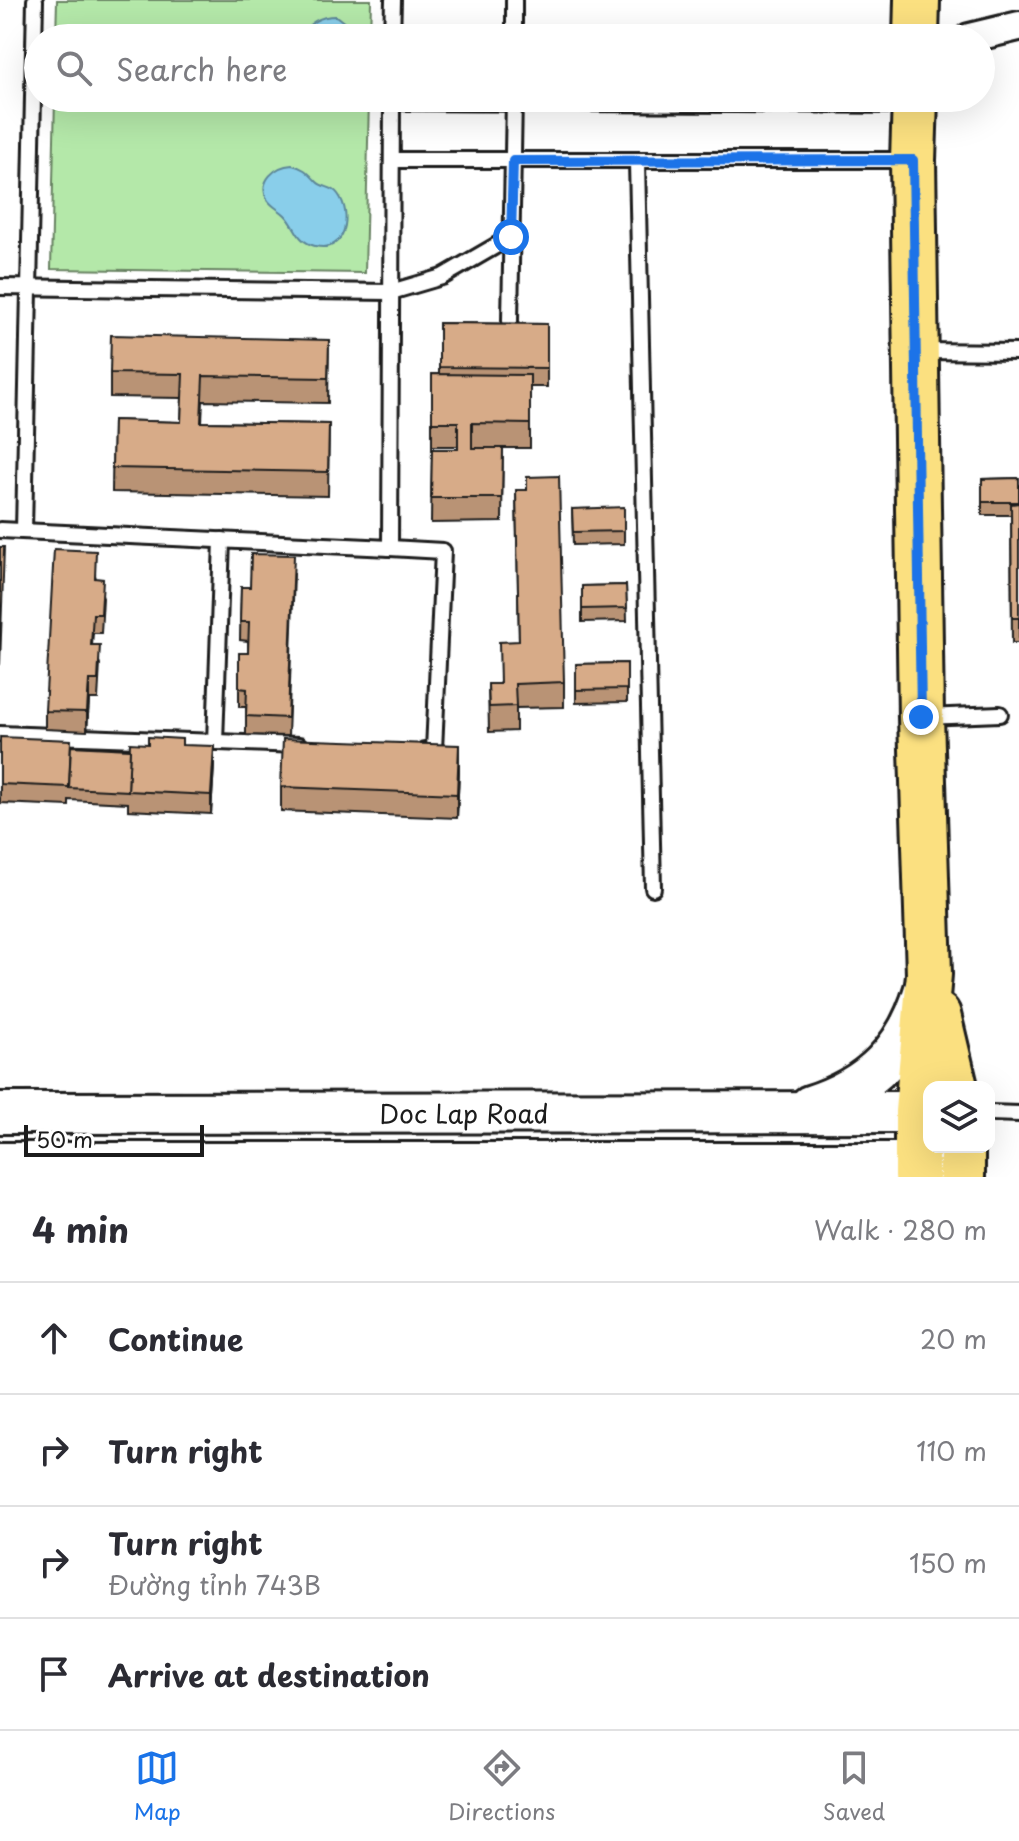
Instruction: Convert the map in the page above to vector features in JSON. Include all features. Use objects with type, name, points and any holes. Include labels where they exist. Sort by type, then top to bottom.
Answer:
[{"type":"main road","points":[[916,24],[917,0]]},
{"type":"main road","points":[[914,112],[921,717],[929,974],[924,1081]]},
{"type":"main road","points":[[929,974],[954,1081]]},
{"type":"main road","points":[[789,1112],[839,1097],[872,1076],[890,1056],[910,1025],[929,974]]},
{"type":"main road","points":[[917,1170],[923,1112]]},
{"type":"main road","name":"Doc Lap Road","points":[[0,1113],[923,1112]]},
{"type":"main road","name":"Doc Lap Road","points":[[0,1163],[671,1163],[796,1170],[917,1170],[962,1162]]},
{"type":"main road","points":[[671,1163],[726,1177]]},
{"type":"street","points":[[995,32],[1019,26]]},
{"type":"lane","points":[[34,24],[35,0]]},
{"type":"lane","points":[[392,24],[393,0]]},
{"type":"lane","points":[[514,0],[514,24]]},
{"type":"lane","points":[[24,531],[33,112]]},
{"type":"lane","points":[[390,548],[392,112]]},
{"type":"lane","points":[[510,321],[514,112]]},
{"type":"lane","points":[[392,160],[913,160]]},
{"type":"lane","points":[[637,162],[653,888]]},
{"type":"lane","points":[[0,287],[391,292],[442,277],[511,237]]},
{"type":"lane","points":[[915,351],[1019,352]]},
{"type":"lane","points":[[0,530],[443,551],[434,750],[403,749]]},
{"type":"lane","points":[[215,742],[222,540]]},
{"type":"lane","points":[[921,717],[1000,714]]},
{"type":"lane","points":[[0,734],[309,745]]},
{"type":"lane","points":[[995,1113],[1019,1114]]},
{"type":"green space","points":[[57,0],[371,0],[370,24],[56,24]]},
{"type":"green space","points":[[55,112],[369,112],[365,273],[51,269]]},
{"type":"water","points":[[336,16],[346,24],[311,24],[318,20]]},
{"type":"water","points":[[292,165],[333,190],[343,202],[344,230],[334,244],[315,246],[304,241],[285,215],[267,199],[266,181],[274,171]]},
{"type":"building","points":[[439,323],[547,324],[547,368],[439,367]]},
{"type":"building","points":[[111,335],[329,340],[328,378],[203,376],[201,422],[329,424],[328,472],[112,468],[113,420],[181,422],[183,374],[110,373]]},
{"type":"building","points":[[432,374],[530,375],[530,424],[472,423],[472,448],[503,448],[502,498],[431,498],[432,449],[458,449],[458,422],[432,422]]},
{"type":"building","points":[[559,476],[564,682],[515,684],[516,706],[489,707],[488,684],[500,684],[499,642],[519,641],[516,490],[527,490],[527,477]]},
{"type":"building","points":[[1019,478],[1019,502],[982,502],[982,479]]},
{"type":"building","points":[[1019,503],[1019,618],[1012,618],[1011,504]]},
{"type":"building","points":[[624,507],[624,531],[573,532],[572,509]]},
{"type":"building","points":[[0,547],[4,547],[0,665]]},
{"type":"building","points":[[54,549],[96,551],[95,578],[103,579],[101,614],[93,614],[91,645],[100,645],[98,680],[89,680],[87,712],[45,711]]},
{"type":"building","points":[[251,554],[294,555],[288,718],[246,716],[247,689],[239,688],[239,653],[248,653],[249,622],[240,622],[241,587],[250,587]]},
{"type":"building","points":[[626,585],[627,608],[582,609],[582,586]]},
{"type":"building","points":[[627,663],[627,689],[576,690],[576,664]]},
{"type":"building","points":[[0,737],[71,740],[69,787],[0,784]]},
{"type":"building","points":[[148,737],[182,739],[182,745],[214,746],[211,795],[128,791],[130,743],[148,744]]},
{"type":"building","points":[[283,739],[459,745],[457,794],[281,787]]},
{"type":"building","points":[[71,746],[130,749],[128,791],[69,788]]},
{"type":"route","points":[[511,237],[513,161],[913,160],[921,717]]}]
